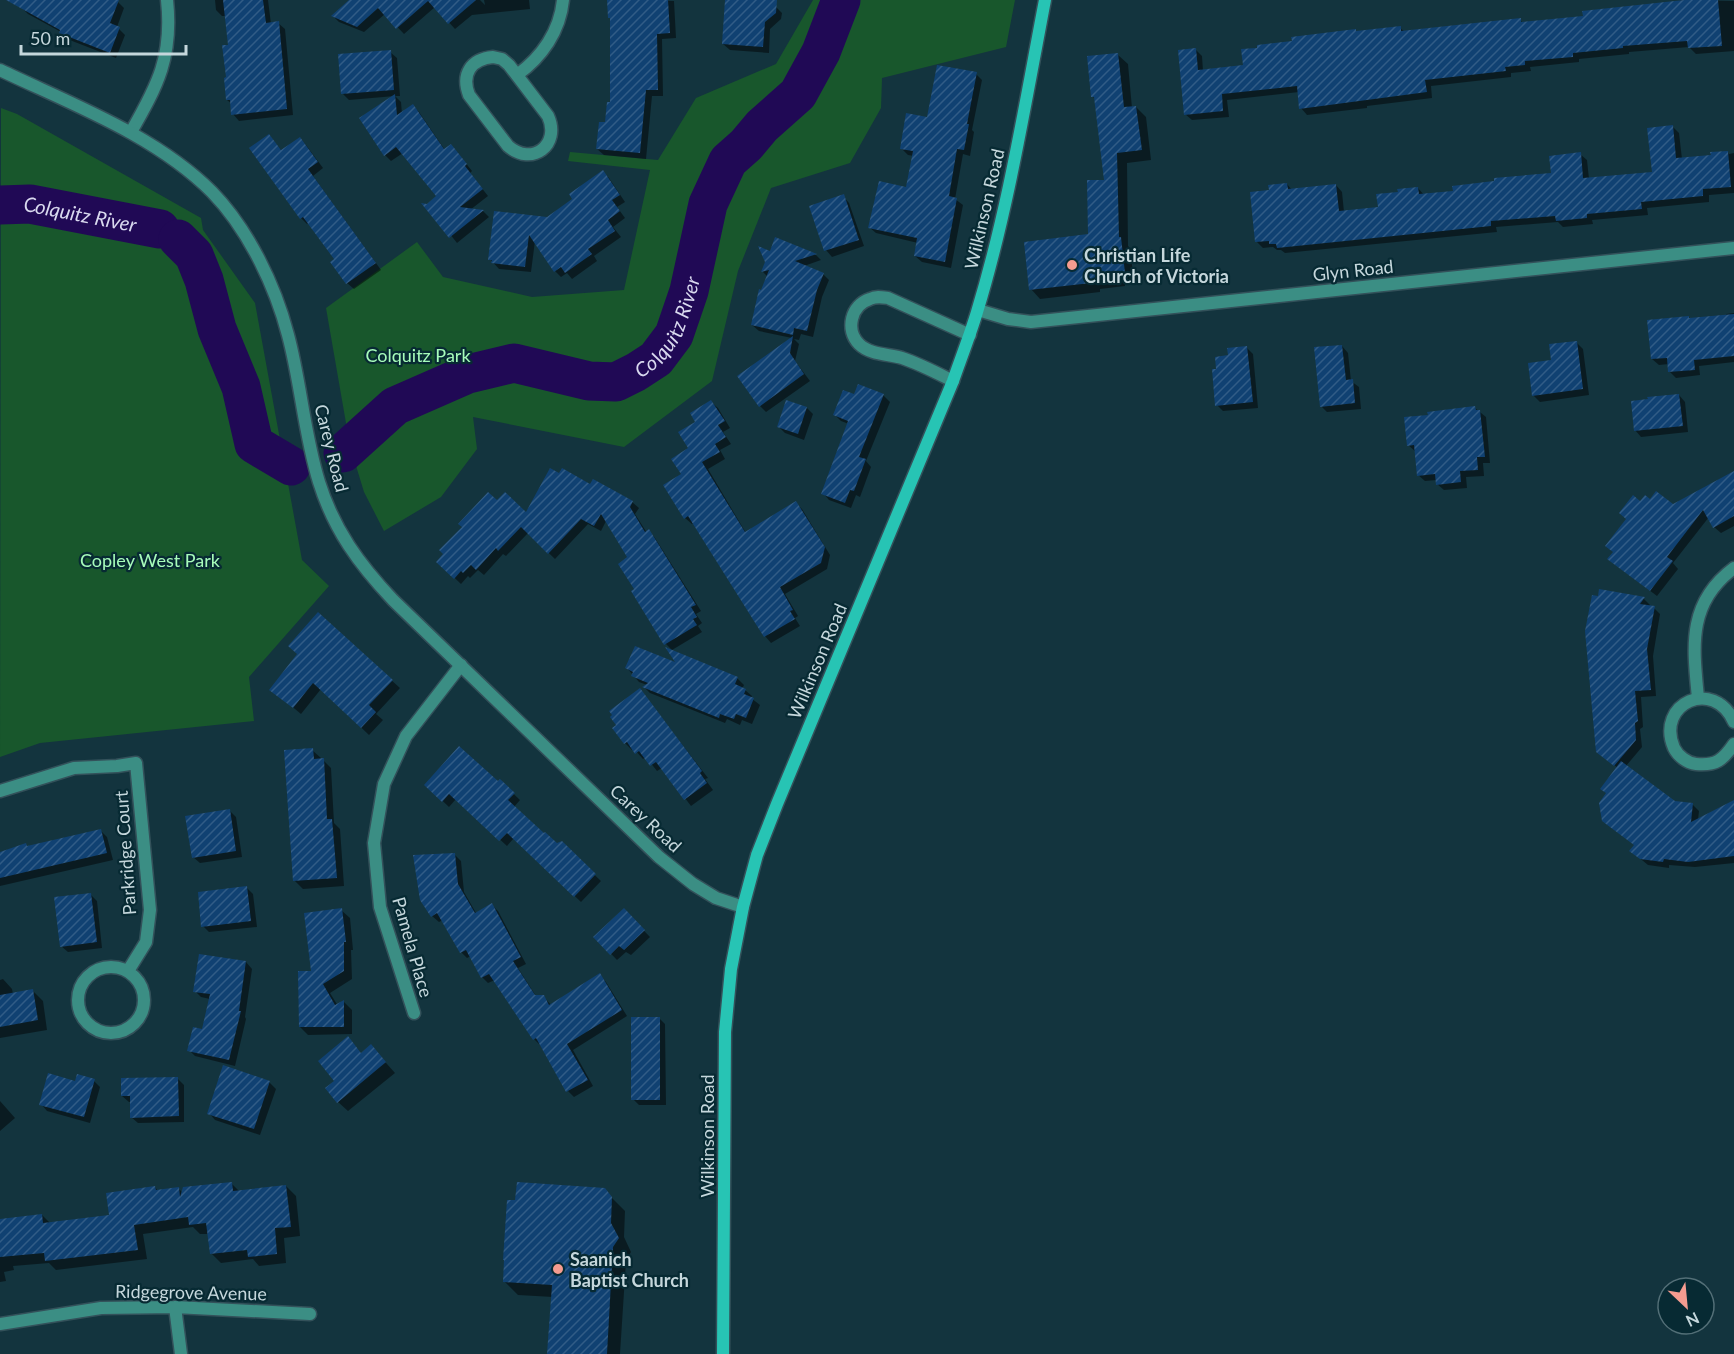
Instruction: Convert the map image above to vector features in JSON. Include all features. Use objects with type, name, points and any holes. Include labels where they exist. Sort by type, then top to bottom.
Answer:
[{"type":"main road","name":"Wilkinson Road","points":[[723,1354],[725,1032],[731,969],[743,907],[757,855],[970,335],[1000,226],[1045,0]]},
{"type":"street","points":[[131,132],[153,94],[163,68],[169,19],[167,0]]},
{"type":"street","points":[[518,75],[532,64],[548,44],[558,25],[562,0]]},
{"type":"street","points":[[484,58],[502,59],[518,75],[552,124],[552,134],[548,143],[534,154],[524,155],[508,146],[469,94],[466,86],[466,77],[470,68],[484,58]]},
{"type":"street","name":"Carey Road","points":[[0,70],[131,132],[184,168],[233,216],[250,243],[280,307],[289,336],[309,444],[319,482],[344,540],[369,574],[393,600],[659,857],[693,884],[716,898],[743,907]]},
{"type":"street","name":"Glyn Road","points":[[978,310],[1008,319],[1031,322],[1734,248]]},
{"type":"street","points":[[953,381],[902,358],[868,350],[859,344],[853,335],[851,325],[853,314],[867,299],[888,298],[970,335]]},
{"type":"street","points":[[1698,698],[1694,663],[1695,631],[1705,599],[1720,578],[1734,568]]},
{"type":"street","name":"Pamela Place","points":[[414,1013],[380,907],[374,843],[384,784],[406,736],[461,665]]},
{"type":"street","points":[[1734,722],[1729,711],[1715,701],[1698,698],[1682,705],[1671,720],[1669,737],[1676,753],[1690,763],[1708,765],[1724,758],[1734,744]]},
{"type":"street","name":"Parkridge Court","points":[[0,791],[74,768],[136,763],[150,910],[147,942],[128,971]]},
{"type":"street","points":[[115,967],[128,971],[138,981],[144,994],[143,1008],[137,1020],[127,1029],[113,1033],[100,1031],[88,1024],[80,1013],[77,999],[85,980],[101,968],[115,967]]},
{"type":"street","points":[[176,1306],[181,1354]]},
{"type":"street","name":"Ridgegrove Avenue","points":[[0,1324],[102,1308],[176,1306],[310,1314]]},
{"type":"green space","name":"Colquitz Park","points":[[813,0],[1015,0],[1006,47],[882,78],[881,108],[850,163],[771,188],[738,271],[712,381],[624,447],[473,417],[477,449],[441,497],[384,531],[364,492],[350,446],[326,308],[417,242],[443,277],[532,297],[624,290],[650,170],[568,161],[570,152],[658,160],[696,98],[776,64]]},
{"type":"green space","name":"Copley West Park","points":[[1,108],[17,114],[201,218],[203,230],[255,303],[302,560],[329,586],[249,677],[254,721],[40,743],[0,757]]},
{"type":"building","points":[[6,0],[119,0],[110,23],[120,27],[110,53],[59,33],[60,30]]},
{"type":"building","points":[[223,0],[263,0],[266,23],[279,21],[287,109],[231,115],[230,100],[226,100],[224,78],[226,77],[222,45],[228,45]]},
{"type":"building","points":[[349,0],[476,0],[448,24],[428,1],[396,29],[378,8],[357,27],[331,16]]},
{"type":"building","points":[[607,0],[668,0],[670,33],[657,34],[658,90],[646,90],[640,153],[596,149],[599,122],[605,122],[607,102],[610,102],[610,18],[608,18]]},
{"type":"building","points":[[725,0],[777,0],[776,13],[765,22],[763,47],[722,44]]},
{"type":"building","points":[[1684,0],[1718,0],[1722,46],[1688,48],[1687,41],[1573,53],[1573,57],[1525,61],[1525,65],[1505,67],[1506,71],[1425,80],[1427,92],[1299,109],[1297,86],[1222,94],[1223,111],[1184,115],[1178,50],[1196,48],[1198,70],[1243,65],[1241,49],[1292,41],[1291,37],[1401,26],[1401,31],[1521,18],[1521,22],[1583,16],[1582,11]]},
{"type":"building","points":[[391,50],[394,90],[341,94],[338,54]]},
{"type":"building","points":[[1118,53],[1124,107],[1136,106],[1142,150],[1117,153],[1119,237],[1121,237],[1125,273],[1115,274],[1116,277],[1091,280],[1091,283],[1029,290],[1024,242],[1088,234],[1087,180],[1104,180],[1087,56]]},
{"type":"building","points":[[937,65],[977,72],[964,150],[957,149],[949,196],[957,198],[945,262],[914,256],[917,238],[868,228],[879,181],[906,187],[913,151],[900,149],[906,113],[927,117]]},
{"type":"building","points":[[395,94],[397,115],[413,104],[444,149],[451,144],[483,189],[460,207],[484,210],[449,238],[421,203],[427,204],[436,196],[396,147],[384,156],[359,118]]},
{"type":"building","points":[[1673,125],[1676,158],[1728,151],[1731,187],[1703,189],[1703,196],[1641,202],[1642,209],[1587,214],[1587,218],[1556,221],[1555,216],[1491,221],[1491,226],[1277,248],[1276,244],[1269,244],[1269,241],[1255,242],[1250,192],[1269,190],[1268,185],[1287,183],[1288,189],[1336,184],[1339,211],[1378,207],[1376,194],[1398,192],[1397,189],[1418,187],[1419,194],[1453,191],[1452,186],[1494,181],[1494,178],[1551,173],[1549,156],[1581,152],[1583,178],[1652,172],[1647,128]]},
{"type":"building","points":[[269,134],[281,150],[300,137],[318,162],[308,169],[376,263],[346,284],[330,262],[334,259],[303,217],[300,219],[249,148]]},
{"type":"building","points":[[603,170],[620,195],[612,200],[620,211],[608,220],[615,231],[588,249],[592,254],[565,273],[561,267],[554,272],[529,235],[525,267],[491,263],[492,260],[488,260],[494,211],[547,217],[572,199],[569,194]]},
{"type":"building","points":[[844,194],[859,240],[824,251],[809,206]]},
{"type":"building","points":[[775,237],[817,254],[795,261],[824,273],[817,290],[807,331],[794,328],[793,335],[751,325],[759,289],[761,290],[769,270],[761,272],[765,262],[758,246],[770,251]]},
{"type":"building","points":[[1734,314],[1734,356],[1694,360],[1695,370],[1668,372],[1667,358],[1651,359],[1647,320]]},
{"type":"building","points":[[793,336],[790,353],[804,374],[759,407],[737,376]]},
{"type":"building","points":[[1577,341],[1583,389],[1532,396],[1528,363],[1551,360],[1549,344]]},
{"type":"building","points":[[1342,345],[1346,380],[1353,379],[1355,403],[1320,407],[1314,347]]},
{"type":"building","points":[[1247,346],[1253,402],[1215,406],[1212,369],[1216,369],[1215,357],[1228,355],[1227,348]]},
{"type":"building","points":[[858,384],[884,394],[859,457],[866,459],[854,491],[850,490],[845,503],[821,494],[848,421],[833,415],[843,390],[854,394]]},
{"type":"building","points":[[1679,394],[1683,426],[1634,431],[1631,401]]},
{"type":"building","points":[[711,400],[725,421],[718,425],[726,437],[715,444],[720,452],[702,462],[745,532],[796,501],[825,547],[821,563],[780,587],[793,610],[790,611],[795,619],[764,637],[688,516],[684,519],[663,485],[681,474],[671,459],[688,448],[678,432],[695,422],[690,413]]},
{"type":"building","points":[[786,400],[807,407],[798,434],[777,427]]},
{"type":"building","points":[[1475,406],[1476,410],[1480,410],[1485,457],[1477,457],[1478,470],[1460,471],[1461,482],[1436,485],[1435,474],[1417,476],[1414,445],[1407,446],[1404,417]]},
{"type":"building","points":[[550,468],[559,473],[562,468],[590,484],[593,479],[633,501],[630,507],[645,532],[649,529],[696,605],[691,607],[697,617],[693,619],[697,625],[664,645],[631,591],[634,589],[618,564],[627,557],[601,514],[594,526],[581,519],[548,554],[521,527],[498,551],[496,548],[476,570],[471,565],[454,579],[436,562],[443,554],[439,550],[462,527],[458,524],[488,492],[497,500],[505,492],[526,512]]},
{"type":"building","points":[[1734,471],[1734,516],[1713,528],[1703,510],[1667,557],[1673,561],[1650,591],[1607,559],[1613,552],[1605,546],[1626,519],[1619,513],[1633,495],[1640,501],[1645,495],[1650,499],[1656,491],[1673,504]]},
{"type":"building","points":[[1599,589],[1645,597],[1640,604],[1655,606],[1647,649],[1651,690],[1635,691],[1638,721],[1635,723],[1636,740],[1614,766],[1596,752],[1585,631],[1592,595],[1598,596]]},
{"type":"building","points":[[318,612],[393,680],[369,705],[376,712],[361,728],[313,683],[293,708],[269,690],[297,654],[288,646]]},
{"type":"building","points":[[635,646],[675,662],[665,647],[738,677],[735,684],[746,689],[744,694],[754,698],[746,718],[736,714],[734,719],[720,714],[719,718],[642,687],[648,683],[631,676],[633,672],[625,668]]},
{"type":"building","points":[[640,688],[702,771],[700,773],[707,783],[684,800],[656,762],[650,766],[639,751],[635,754],[627,742],[624,744],[612,728],[616,725],[609,711]]},
{"type":"building","points":[[459,746],[515,793],[508,800],[557,843],[562,841],[596,874],[574,897],[507,833],[499,841],[449,794],[442,802],[424,785]]},
{"type":"building","points":[[313,748],[314,759],[324,758],[327,819],[332,819],[337,878],[293,881],[284,750]]},
{"type":"building","points":[[1621,761],[1675,801],[1693,803],[1691,822],[1734,800],[1734,856],[1688,862],[1664,859],[1663,862],[1640,859],[1629,851],[1634,845],[1602,821],[1599,803],[1606,793],[1600,789]]},
{"type":"building","points":[[230,809],[236,851],[192,858],[185,816]]},
{"type":"building","points":[[101,829],[107,853],[0,878],[0,852],[26,843],[27,846]]},
{"type":"building","points":[[455,853],[458,884],[475,913],[492,903],[521,957],[513,961],[535,995],[544,995],[549,1005],[600,973],[622,1010],[567,1044],[588,1080],[566,1092],[536,1038],[533,1040],[489,974],[481,978],[466,950],[460,953],[437,913],[431,917],[420,900],[413,855]]},
{"type":"building","points":[[247,886],[251,921],[201,927],[198,892]]},
{"type":"building","points":[[91,893],[97,942],[60,947],[54,897]]},
{"type":"building","points":[[342,908],[346,942],[344,942],[344,971],[323,984],[335,1005],[344,1000],[344,1027],[299,1027],[298,971],[311,971],[304,913]]},
{"type":"building","points":[[624,908],[645,930],[624,950],[619,946],[610,955],[593,937]]},
{"type":"building","points":[[199,954],[246,961],[239,1011],[241,1011],[229,1060],[187,1051],[193,1027],[202,1029],[210,994],[193,992]]},
{"type":"building","points":[[33,989],[38,1020],[0,1027],[0,995]]},
{"type":"building","points":[[631,1017],[660,1017],[660,1100],[631,1100]]},
{"type":"building","points":[[348,1036],[361,1053],[371,1044],[386,1062],[337,1103],[325,1088],[334,1081],[318,1061]]},
{"type":"building","points":[[223,1065],[270,1081],[254,1129],[207,1114]]},
{"type":"building","points":[[48,1073],[75,1081],[77,1074],[95,1079],[84,1117],[39,1105]]},
{"type":"building","points":[[178,1077],[179,1116],[130,1118],[130,1096],[121,1096],[121,1078]]},
{"type":"building","points":[[232,1182],[233,1191],[286,1185],[291,1227],[275,1228],[277,1254],[248,1257],[247,1250],[210,1254],[206,1223],[189,1225],[188,1217],[134,1225],[138,1250],[45,1261],[44,1253],[0,1257],[0,1219],[42,1214],[43,1223],[109,1215],[106,1193],[155,1186],[156,1190],[179,1187],[180,1197],[183,1187]]},
{"type":"building","name":"Saanich Baptist Church","points":[[517,1182],[605,1188],[612,1197],[611,1223],[619,1238],[613,1247],[607,1354],[547,1354],[552,1285],[503,1282],[507,1200],[515,1200]]},
{"type":"waterway","name":"Colquitz River","points":[[343,453],[395,406],[468,374],[514,363],[589,381],[616,382],[656,359],[674,335],[689,291],[708,204],[728,161],[798,94],[821,52],[841,0]]},
{"type":"waterway","name":"Colquitz River","points":[[0,205],[30,204],[160,229]]},
{"type":"waterway","name":"Colquitz River","points":[[178,239],[194,255],[204,280],[217,329],[241,387],[254,444],[291,466]]},
{"type":"place","name":"Christian Life Church of Victoria","points":[[1072,265]]},
{"type":"place","name":"Saanich Baptist Church","points":[[558,1269]]}]
